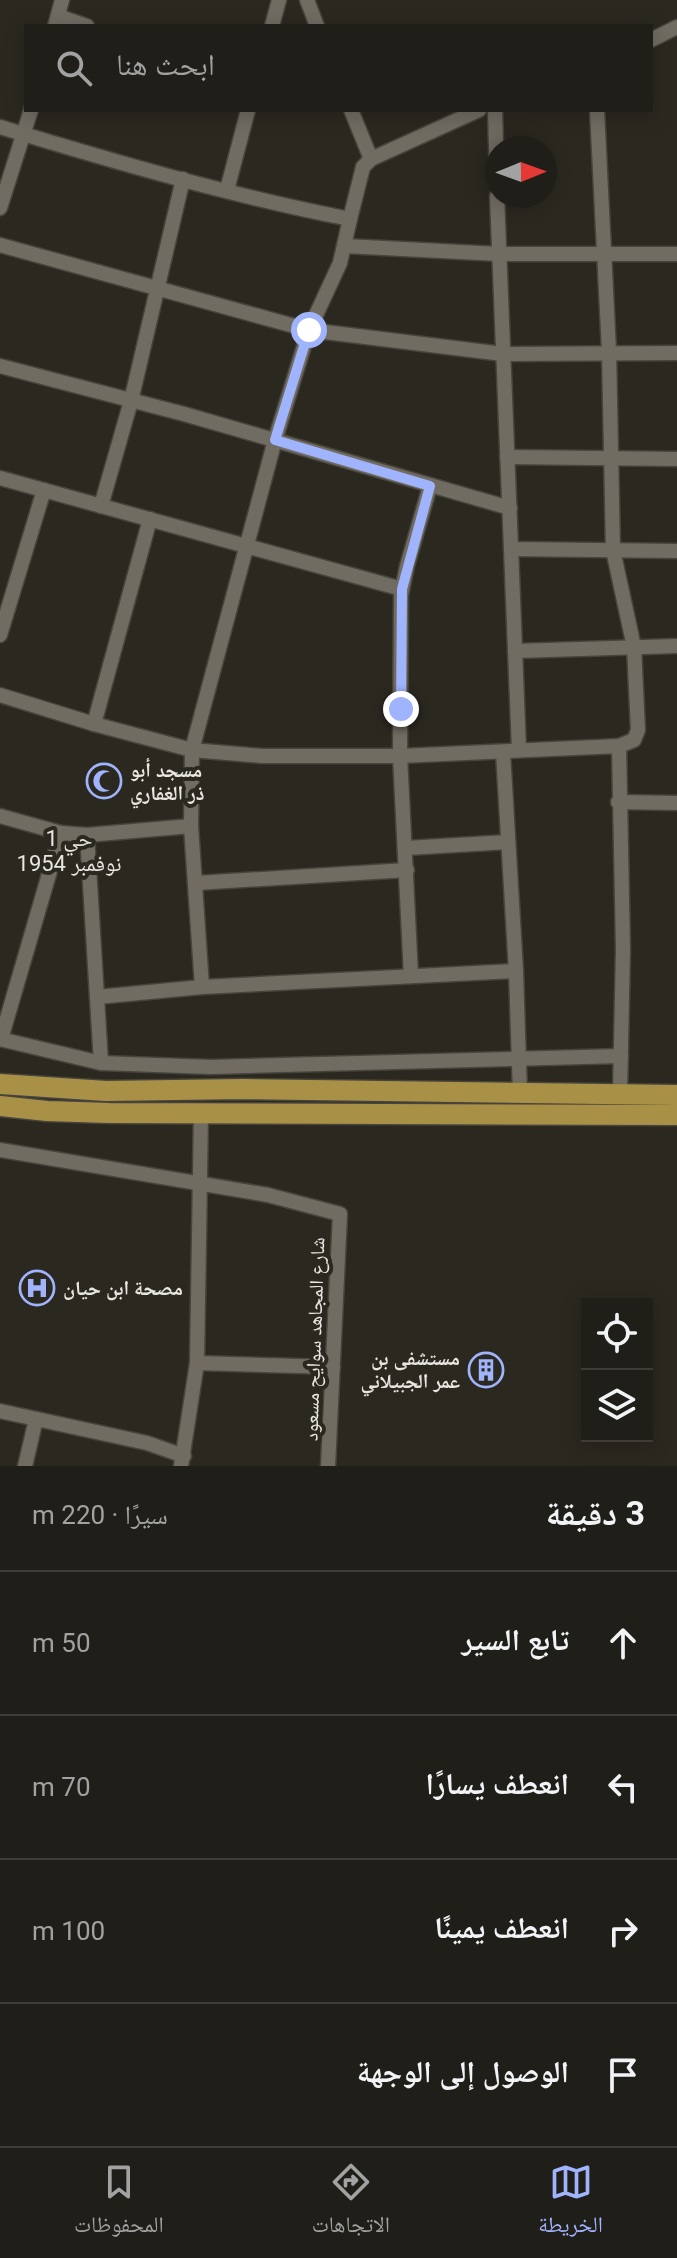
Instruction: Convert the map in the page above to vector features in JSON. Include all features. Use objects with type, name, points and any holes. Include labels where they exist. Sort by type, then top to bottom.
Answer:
[{"type":"main road","points":[[0,1084],[106,1091],[243,1089],[677,1095]]},
{"type":"main road","points":[[1,1111],[677,1115]]},
{"type":"street","points":[[56,21],[62,0]]},
{"type":"street","points":[[273,24],[279,0]]},
{"type":"street","points":[[307,0],[316,24]]},
{"type":"street","points":[[653,39],[677,27]]},
{"type":"street","points":[[0,208],[30,112]]},
{"type":"street","points":[[227,190],[247,112]]},
{"type":"street","points":[[352,112],[371,159]]},
{"type":"street","points":[[202,987],[191,826],[192,750],[245,546],[309,330],[345,246],[363,167],[371,159],[475,112]]},
{"type":"street","points":[[495,112],[496,136]]},
{"type":"street","points":[[0,695],[192,750],[262,756],[400,756],[619,746],[634,740],[638,730],[634,647],[613,550],[609,351],[597,112]]},
{"type":"street","points":[[0,127],[183,179],[350,219]]},
{"type":"street","points":[[101,506],[131,401],[183,179]]},
{"type":"street","points":[[497,208],[515,651],[508,842],[520,1094]]},
{"type":"street","points":[[0,245],[309,330],[503,354],[677,353]]},
{"type":"street","points":[[345,246],[499,254],[677,254]]},
{"type":"street","points":[[0,366],[275,440],[510,508]]},
{"type":"street","points":[[507,457],[677,459]]},
{"type":"street","points":[[0,478],[402,589]]},
{"type":"street","points":[[411,976],[400,756],[402,589],[430,486]]},
{"type":"street","points":[[0,635],[44,490]]},
{"type":"street","points":[[94,724],[150,519]]},
{"type":"street","points":[[511,549],[677,551]]},
{"type":"street","points":[[515,651],[677,646]]},
{"type":"street","points":[[619,746],[618,802],[623,878],[620,1094]]},
{"type":"street","points":[[618,802],[677,803]]},
{"type":"street","points":[[0,816],[61,833],[87,835],[191,826]]},
{"type":"street","points":[[61,833],[0,1039],[101,1063],[211,1067],[621,1056]]},
{"type":"street","points":[[87,835],[101,1063]]},
{"type":"street","points":[[406,848],[508,842]]},
{"type":"street","points":[[196,883],[407,870]]},
{"type":"street","points":[[97,997],[202,987],[516,971]]},
{"type":"street","points":[[0,1411],[147,1443],[182,1461],[197,1363],[201,1113]]},
{"type":"street","points":[[0,1150],[201,1185]]},
{"type":"street","name":"شارع المجاهد سوايح مسعود","points":[[201,1185],[268,1195],[340,1214],[328,1466]]},
{"type":"street","points":[[197,1363],[333,1367]]},
{"type":"street","points":[[25,1466],[36,1419]]},
{"type":"place","name":"مسجد أبو ذر الغفاري","points":[[104,781]]},
{"type":"place","name":"مصحة ابن حيان","points":[[37,1288]]},
{"type":"place","name":"مستشفى بن عمر الجبيلاني","points":[[486,1370]]},
{"type":"district","name":"حي 1 نوفمبر 1954","points":[[69,850]]},
{"type":"route","points":[[309,330],[275,440],[430,486],[402,589],[401,709]]}]
